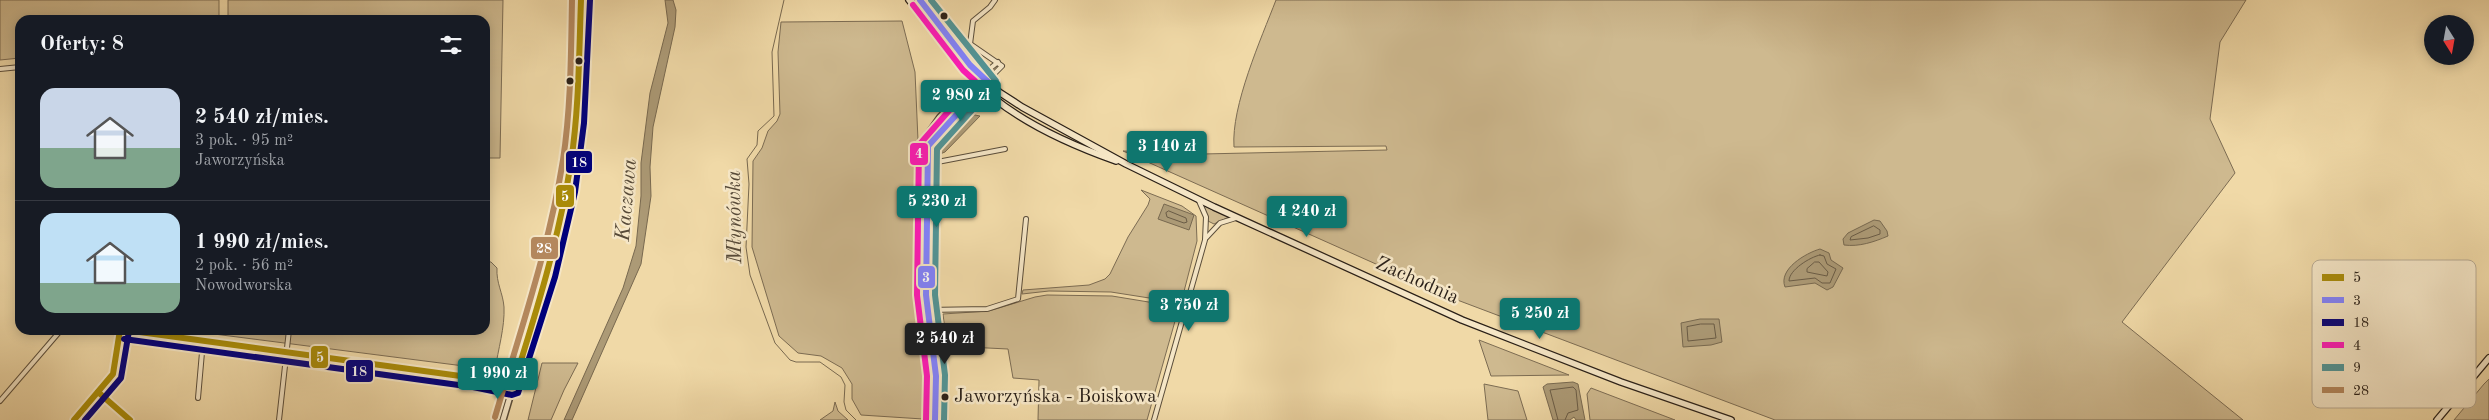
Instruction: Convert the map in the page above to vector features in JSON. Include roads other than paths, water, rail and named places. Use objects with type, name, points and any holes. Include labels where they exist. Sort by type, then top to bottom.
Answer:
[{"type":"main road","name":"Zachodnia","points":[[909,0],[974,80],[1012,112],[1098,154],[1126,164]]},
{"type":"main road","name":"Zachodnia","points":[[920,0],[987,81],[1022,107],[1126,164],[1237,218],[1511,340],[1620,382],[1731,420]]},
{"type":"main road","points":[[2476,374],[2489,358]]},
{"type":"main road","points":[[2437,420],[2447,408]]},
{"type":"street","points":[[503,420],[557,236],[568,180],[576,109],[581,0]]},
{"type":"street","points":[[928,146],[981,86],[1002,66],[970,44],[954,30],[933,0]]},
{"type":"street","points":[[970,44],[973,21],[990,7],[995,0]]},
{"type":"street","points":[[935,420],[936,376],[927,310],[928,134],[933,125],[974,80],[998,62]]},
{"type":"street","points":[[0,69],[15,68]]},
{"type":"street","points":[[927,164],[1006,149]]},
{"type":"street","points":[[1154,420],[1205,240],[1206,217],[1199,200]]},
{"type":"street","points":[[1205,240],[1220,223],[1237,218]]},
{"type":"street","points":[[927,310],[987,309],[1018,299],[1026,219]]},
{"type":"street","points":[[0,402],[57,335]]},
{"type":"street","points":[[160,335],[475,378],[515,378]]},
{"type":"street","points":[[279,420],[288,335]]},
{"type":"street","points":[[198,398],[203,341]]},
{"type":"street","points":[[475,378],[513,386]]},
{"type":"water","points":[[665,0],[673,0],[676,10],[675,27],[653,127],[650,167],[651,196],[641,264],[572,420],[564,420],[623,288],[636,246],[641,196],[641,163],[650,93],[668,23]]},
{"type":"water","points":[[970,114],[980,116],[945,152],[940,154],[945,139]]},
{"type":"water","points":[[1164,204],[1194,215],[1189,230],[1158,219]]},
{"type":"water","points":[[1874,220],[1880,221],[1888,236],[1866,243],[1844,245],[1843,239],[1848,233]]},
{"type":"water","points":[[1820,249],[1829,253],[1831,260],[1843,268],[1833,287],[1827,290],[1815,283],[1785,287],[1784,280],[1789,268],[1801,258]]},
{"type":"water","points":[[1700,319],[1719,319],[1722,342],[1711,345],[1683,347],[1681,323]]},
{"type":"water","points":[[1573,382],[1578,384],[1585,420],[1576,420],[1574,417],[1570,420],[1553,420],[1543,387],[1547,384]]},
{"type":"waterway","name":"Młynówka","points":[[784,0],[772,52],[774,116],[758,131],[757,145],[747,159],[749,184],[746,247],[750,275],[775,343],[790,360],[796,362],[820,362],[841,377],[845,385],[844,402],[846,410],[856,420]]},
{"type":"place","name":"Jaworzyńska - Boiskowa","points":[[945,397]]},
{"type":"water label","name":"Kaczawa","points":[[627,200]]}]
